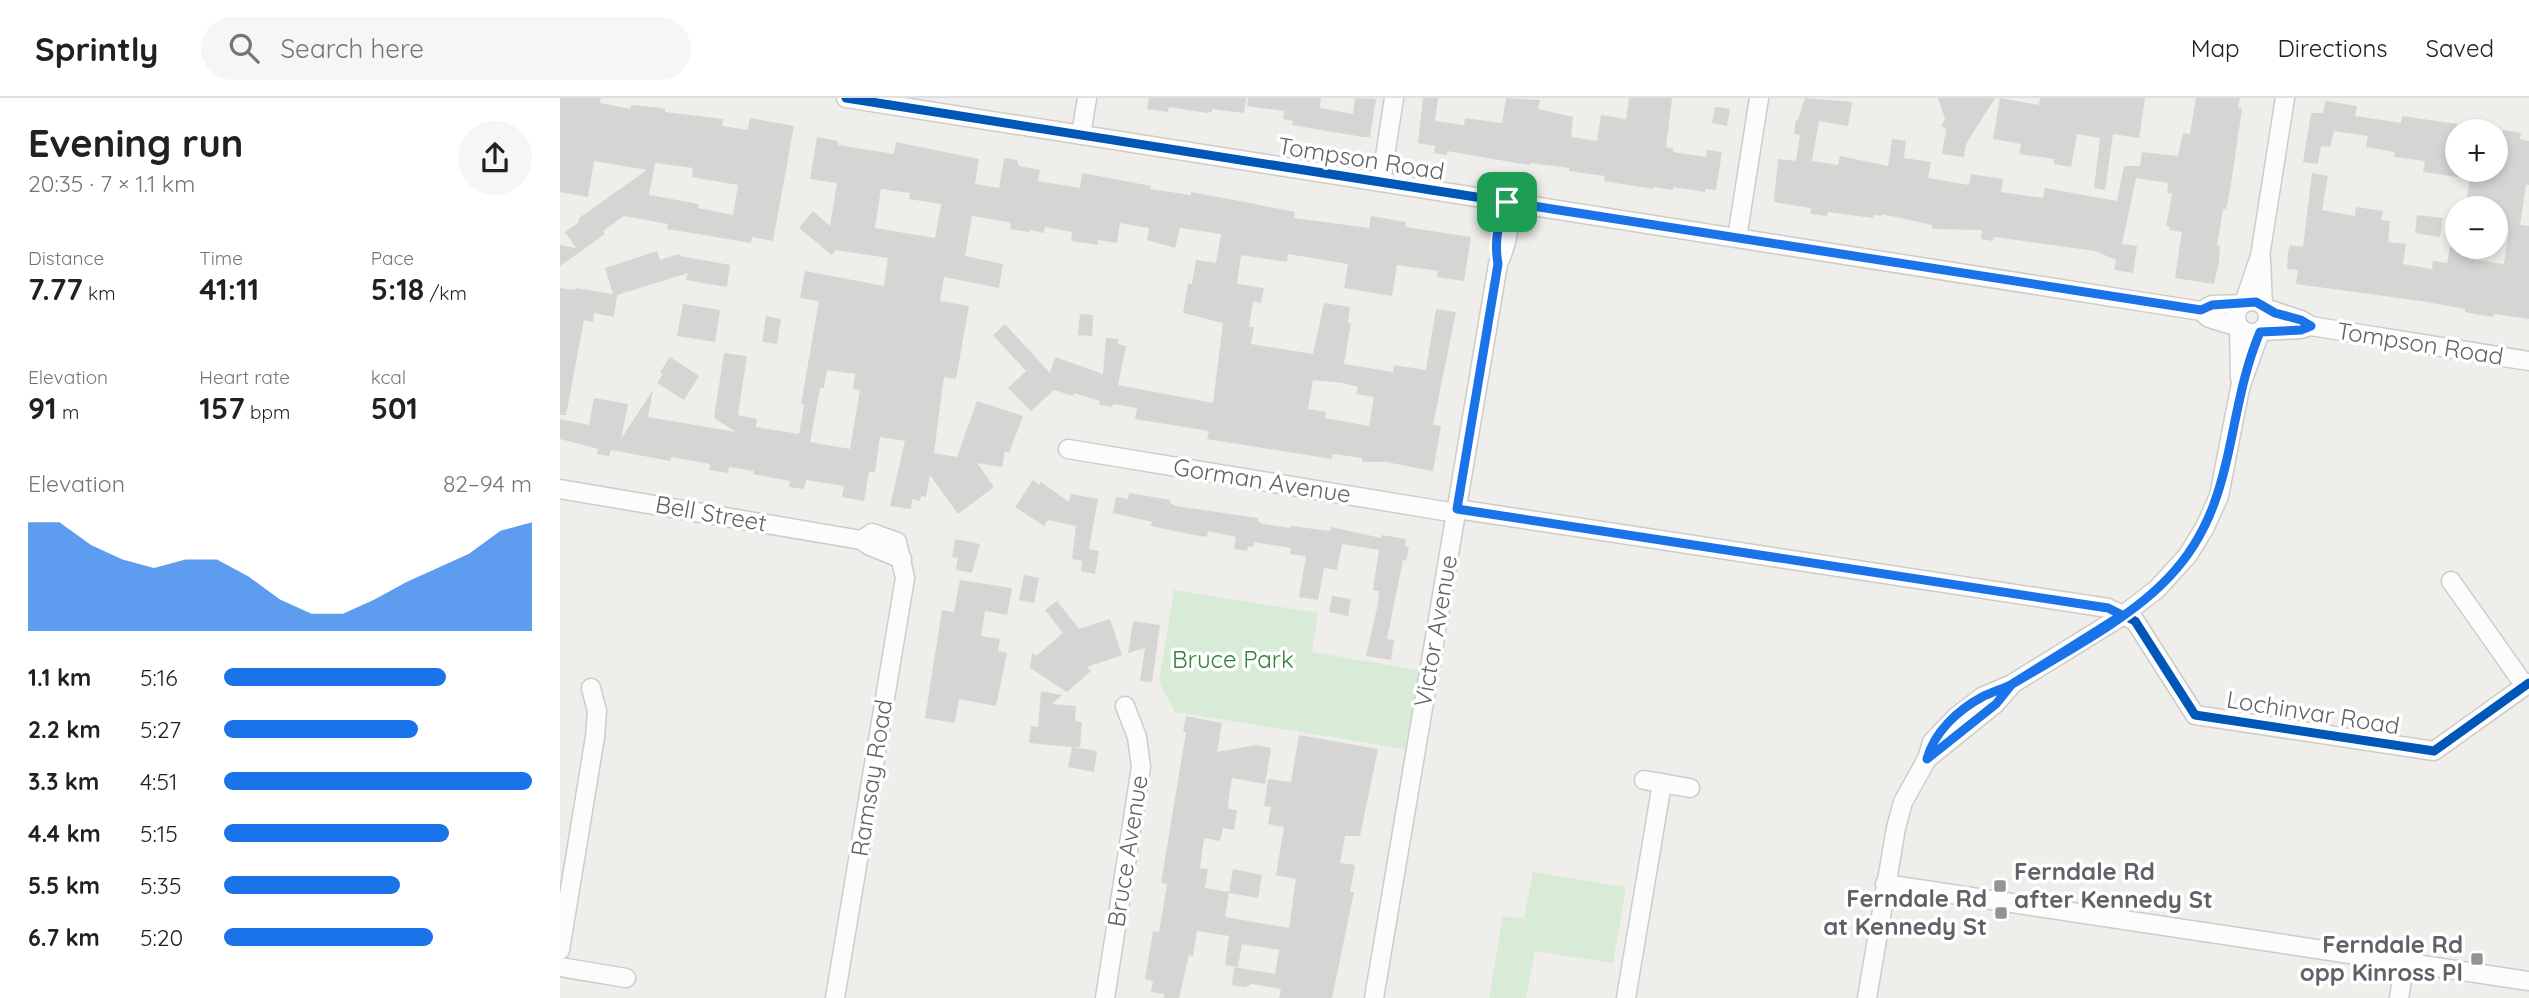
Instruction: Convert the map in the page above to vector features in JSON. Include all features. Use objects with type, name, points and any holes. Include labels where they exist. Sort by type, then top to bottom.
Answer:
[{"type":"street","name":"Tompson Road","points":[[846,98],[2201,310],[2212,305],[2243,303]]},
{"type":"street","points":[[1081,135],[1087,98]]},
{"type":"street","points":[[1381,182],[1394,98]]},
{"type":"street","points":[[1737,238],[1759,98]]},
{"type":"street","points":[[2240,388],[2239,328],[2235,317],[2260,256],[2284,98]]},
{"type":"street","name":"Victor Avenue","points":[[1374,998],[1498,264],[1494,244],[1498,222],[1507,202]]},
{"type":"street","points":[[1867,998],[1885,884],[1903,802],[1927,759],[1996,704],[2012,684],[2122,615],[2168,578],[2188,555],[2205,527],[2223,480],[2240,388],[2261,331],[2268,320],[2264,307],[2264,268],[2260,256]]},
{"type":"street","points":[[2243,303],[2252,301],[2264,307]]},
{"type":"street","name":"Tompson Road","points":[[2264,307],[2311,326],[2529,361]]},
{"type":"street","name":"Tompson Road","points":[[2201,310],[2209,318],[2239,328]]},
{"type":"street","name":"Tompson Road","points":[[2261,331],[2301,330],[2311,326]]},
{"type":"street","points":[[2239,328],[2249,334],[2261,331]]},
{"type":"street","name":"Gorman Avenue","points":[[1068,449],[1457,511],[2108,608],[2122,615]]},
{"type":"street","name":"Bell Street","points":[[560,489],[861,540],[902,559]]},
{"type":"street","name":"Ramsay Road","points":[[835,998],[903,589],[902,559]]},
{"type":"street","points":[[2452,581],[2527,685]]},
{"type":"street","name":"Lochinvar Road","points":[[2122,615],[2135,621],[2195,715],[2434,751],[2527,685]]},
{"type":"street","points":[[561,940],[595,737],[597,711],[591,688]]},
{"type":"street","name":"Bruce Avenue","points":[[1105,998],[1142,767],[1137,737],[1125,706]]},
{"type":"street","points":[[1644,780],[1690,788]]},
{"type":"street","points":[[1626,998],[1662,783]]},
{"type":"street","points":[[1885,884],[2529,981]]},
{"type":"street","points":[[2399,998],[2405,962]]},
{"type":"street","points":[[560,967],[626,978]]},
{"type":"green space","name":"Bruce Park","points":[[1174,590],[1318,613],[1312,652],[1419,670],[1405,749],[1175,712],[1159,682]]},
{"type":"green space","points":[[1533,872],[1626,887],[1613,963],[1535,951],[1526,998],[1489,998],[1503,916],[1524,919]]},
{"type":"building","points":[[560,98],[601,98],[600,103],[631,109],[631,105],[653,107],[665,109],[665,112],[723,119],[722,126],[748,130],[750,118],[794,126],[773,241],[752,237],[751,243],[667,229],[668,224],[624,216],[603,231],[605,234],[560,266],[560,245],[576,248],[565,232],[578,223],[579,218],[647,170],[594,161],[588,197],[560,192]],"holes":[[[655,163],[693,168],[692,177],[738,185],[733,215],[698,208],[699,204],[649,195]]]},
{"type":"building","points":[[1149,98],[1246,98],[1244,113],[1212,109],[1212,112],[1206,113],[1169,107],[1168,112],[1147,109]]},
{"type":"building","points":[[1248,98],[1321,98],[1320,108],[1353,114],[1355,98],[1376,99],[1370,137],[1292,125],[1293,121],[1283,119],[1284,111],[1247,106]]},
{"type":"building","points":[[1423,98],[1438,98],[1435,121],[1464,125],[1465,118],[1502,123],[1506,98],[1540,100],[1538,109],[1573,117],[1571,137],[1597,141],[1601,115],[1626,119],[1629,98],[1672,98],[1666,147],[1674,149],[1673,152],[1706,157],[1707,150],[1722,152],[1716,190],[1705,189],[1705,192],[1673,187],[1673,190],[1653,189],[1604,181],[1605,176],[1569,171],[1569,168],[1522,164],[1447,151],[1447,155],[1434,153],[1435,146],[1418,143]]},
{"type":"building","points":[[1805,98],[1852,102],[1848,126],[1819,121],[1812,161],[1838,165],[1840,156],[1888,166],[1892,139],[1906,141],[1904,158],[1931,162],[1928,178],[1969,185],[1971,174],[2003,179],[2001,192],[2043,198],[2045,188],[2117,201],[2124,166],[2140,166],[2142,152],[2178,156],[2183,133],[2190,134],[2196,98],[2240,98],[2238,108],[2242,109],[2230,190],[2226,209],[2223,209],[2217,245],[2220,246],[2219,261],[2214,284],[2175,278],[2182,232],[2169,230],[2170,227],[2166,226],[2172,194],[2167,193],[2168,183],[2136,178],[2122,244],[2137,246],[2133,273],[2114,270],[2116,260],[2095,251],[1994,237],[1993,241],[1981,239],[1982,230],[1932,229],[1932,225],[1882,214],[1874,215],[1873,218],[1828,212],[1827,216],[1810,214],[1811,208],[1774,202],[1778,159],[1796,161],[1800,135],[1794,134],[1796,119],[1798,120]]},
{"type":"building","points":[[1938,98],[1995,98],[1966,144],[1964,157],[1942,154],[1946,129],[1941,126],[1945,119]]},
{"type":"building","points":[[2000,98],[2039,105],[2040,98],[2145,98],[2139,138],[2113,134],[2105,190],[2094,188],[2100,138],[2077,134],[2071,167],[2054,164],[2054,159],[2019,154],[2021,144],[1993,139]]},
{"type":"building","points":[[2325,101],[2357,106],[2355,116],[2401,123],[2402,116],[2445,122],[2445,175],[2423,172],[2425,161],[2394,157],[2395,152],[2366,147],[2368,136],[2334,131],[2330,147],[2321,146],[2318,164],[2303,162],[2311,113],[2323,113]]},
{"type":"building","points":[[1715,107],[1730,109],[1727,126],[1712,123]]},
{"type":"building","points":[[2508,131],[2521,133],[2520,139],[2529,141],[2529,185],[2526,185],[2520,225],[2529,226],[2529,319],[2494,314],[2493,317],[2479,315],[2465,312],[2465,309],[2421,301],[2296,284],[2298,270],[2287,269],[2290,245],[2303,247],[2312,173],[2328,176],[2322,210],[2355,216],[2356,207],[2383,211],[2381,220],[2390,221],[2388,242],[2406,244],[2403,264],[2432,269],[2433,261],[2447,263],[2448,259],[2469,259],[2504,264],[2505,259],[2508,259],[2508,196],[2467,196],[2469,182],[2508,182]]},
{"type":"building","points":[[817,137],[838,141],[838,145],[894,154],[896,142],[979,159],[975,184],[999,188],[1004,158],[1017,160],[1019,166],[1040,170],[1038,181],[1080,188],[1082,173],[1151,186],[1150,189],[1191,195],[1191,192],[1295,212],[1294,218],[1369,228],[1371,216],[1406,222],[1405,227],[1471,237],[1464,281],[1437,277],[1438,271],[1397,265],[1392,296],[1344,288],[1348,264],[1288,254],[1287,262],[1241,255],[1237,284],[1264,288],[1261,303],[1253,301],[1249,327],[1254,327],[1251,344],[1313,354],[1324,303],[1350,307],[1348,323],[1351,323],[1344,364],[1393,372],[1394,365],[1426,370],[1436,309],[1456,312],[1433,425],[1441,426],[1433,471],[1386,462],[1362,462],[1362,458],[1333,454],[1332,459],[1207,439],[1209,431],[1135,419],[1137,408],[1099,405],[1100,401],[1054,390],[1031,411],[1008,388],[1026,371],[993,335],[1005,324],[1050,373],[1055,357],[1103,374],[1106,338],[1118,339],[1118,344],[1126,346],[1118,385],[1213,403],[1223,323],[1183,313],[1188,283],[1192,284],[1196,260],[1216,263],[1221,234],[1180,228],[1175,248],[1147,240],[1149,228],[1120,223],[1117,243],[1098,240],[1098,245],[1071,241],[1072,232],[1045,227],[1044,233],[1010,229],[1011,224],[1008,222],[972,216],[965,256],[1003,264],[999,288],[944,277],[940,301],[969,306],[956,379],[944,377],[934,453],[957,457],[977,401],[1023,416],[1009,453],[1005,451],[1002,467],[977,463],[994,487],[958,514],[930,475],[926,497],[921,496],[920,501],[912,499],[911,509],[890,506],[905,441],[880,437],[875,472],[869,472],[864,501],[842,497],[844,486],[806,480],[804,489],[789,487],[790,481],[753,474],[754,471],[729,467],[728,473],[709,470],[710,464],[671,457],[671,461],[611,450],[609,456],[597,454],[598,449],[560,439],[560,419],[589,425],[594,398],[628,404],[621,439],[653,390],[648,417],[736,432],[714,418],[724,353],[747,356],[738,415],[757,419],[756,427],[799,434],[804,405],[801,404],[819,301],[800,298],[805,271],[884,286],[888,258],[836,250],[832,255],[799,228],[813,211],[830,226],[837,183],[810,179]],"holes":[[[881,189],[910,193],[909,199],[941,204],[935,238],[875,228]],[[827,370],[855,374],[853,389],[860,390],[850,449],[810,442],[820,388],[824,388]],[[1313,380],[1358,387],[1356,394],[1374,397],[1369,426],[1325,418],[1326,412],[1308,409]]]},
{"type":"building","points":[[2417,215],[2443,218],[2440,237],[2415,233]]},
{"type":"building","points":[[657,251],[660,260],[679,254],[730,265],[727,287],[686,280],[688,273],[617,295],[614,317],[594,313],[593,322],[584,320],[566,415],[560,415],[560,288],[613,294],[605,268]]},
{"type":"building","points":[[683,304],[720,310],[715,342],[677,336]]},
{"type":"building","points":[[1080,314],[1093,315],[1092,336],[1078,335]]},
{"type":"building","points":[[766,316],[781,319],[777,344],[762,342]]},
{"type":"building","points":[[670,357],[699,376],[684,400],[657,383],[663,374],[660,372]]},
{"type":"building","points":[[1033,480],[1039,485],[1041,482],[1069,502],[1071,494],[1098,499],[1089,549],[1099,551],[1095,574],[1081,571],[1082,561],[1072,559],[1076,526],[1048,520],[1044,526],[1015,507]]},
{"type":"building","points":[[1129,493],[1171,500],[1170,503],[1176,506],[1258,518],[1263,524],[1330,531],[1331,527],[1381,538],[1382,535],[1406,539],[1405,546],[1409,547],[1406,561],[1403,560],[1387,639],[1394,640],[1391,660],[1366,656],[1377,608],[1379,591],[1373,590],[1379,550],[1342,544],[1337,570],[1324,568],[1318,600],[1299,597],[1306,556],[1290,554],[1291,548],[1254,542],[1253,547],[1248,546],[1247,551],[1234,549],[1236,537],[1208,531],[1207,537],[1194,535],[1151,526],[1152,522],[1113,513],[1116,497],[1128,499]]},
{"type":"building","points":[[955,539],[980,544],[972,573],[956,570],[958,558],[952,557]]},
{"type":"building","points":[[1024,575],[1039,578],[1034,603],[1019,600]]},
{"type":"building","points":[[960,580],[1012,588],[1007,615],[985,611],[981,636],[1000,639],[998,651],[1007,653],[996,706],[959,699],[955,723],[925,718],[942,610],[954,612]]},
{"type":"building","points":[[1332,596],[1351,599],[1348,616],[1329,612]]},
{"type":"building","points":[[1057,601],[1079,629],[1110,619],[1122,655],[1087,667],[1091,671],[1067,692],[1030,668],[1032,653],[1036,656],[1063,633],[1045,610]]},
{"type":"building","points":[[1133,621],[1160,625],[1152,682],[1140,681],[1145,648],[1128,653]]},
{"type":"building","points":[[1041,691],[1062,695],[1052,704],[1076,706],[1075,721],[1082,722],[1080,747],[1073,747],[1097,751],[1094,772],[1068,767],[1072,747],[1029,743],[1031,726],[1038,727]]},
{"type":"building","points":[[1186,716],[1222,723],[1217,752],[1256,745],[1271,748],[1265,784],[1232,778],[1228,803],[1229,809],[1237,810],[1234,830],[1223,828],[1220,841],[1204,838],[1200,868],[1208,869],[1205,888],[1229,892],[1225,917],[1289,928],[1296,879],[1276,875],[1284,827],[1268,824],[1271,807],[1264,806],[1268,779],[1291,782],[1299,735],[1378,749],[1360,836],[1345,836],[1340,863],[1355,865],[1350,892],[1354,892],[1332,998],[1279,998],[1281,989],[1252,984],[1245,987],[1232,985],[1234,967],[1275,974],[1279,950],[1242,944],[1238,967],[1225,965],[1229,936],[1197,931],[1193,956],[1189,955],[1179,998],[1164,998],[1164,994],[1151,992],[1153,981],[1145,979],[1153,931],[1159,932],[1167,884],[1161,883],[1186,732],[1183,732]]},
{"type":"building","points":[[1233,869],[1262,875],[1258,898],[1229,893]]},
{"type":"cycle path","points":[[846,98],[2201,311],[2212,305],[2243,304]]},
{"type":"cycle path","points":[[1457,509],[2108,608],[2135,621],[2195,715],[2434,751],[2529,683]]},
{"type":"place","name":"Ferndale Rd after Kennedy St","points":[[2000,886]]},
{"type":"place","name":"Ferndale Rd at Kennedy St","points":[[2001,913]]},
{"type":"place","name":"Ferndale Rd opp Kinross Pl","points":[[2477,959]]},
{"type":"route","points":[[1507,202],[1498,222],[1494,244],[1498,264],[1457,509],[2108,608],[2122,615],[2012,684],[1996,704],[1927,759],[1932,742],[1942,729],[1969,705],[2012,684],[2082,640],[2122,615],[2157,589],[2178,567],[2197,541],[2219,496],[2240,388],[2260,332],[2301,330],[2311,326],[2301,320],[2275,313],[2256,302],[2212,305],[2201,310],[1507,202]]}]
